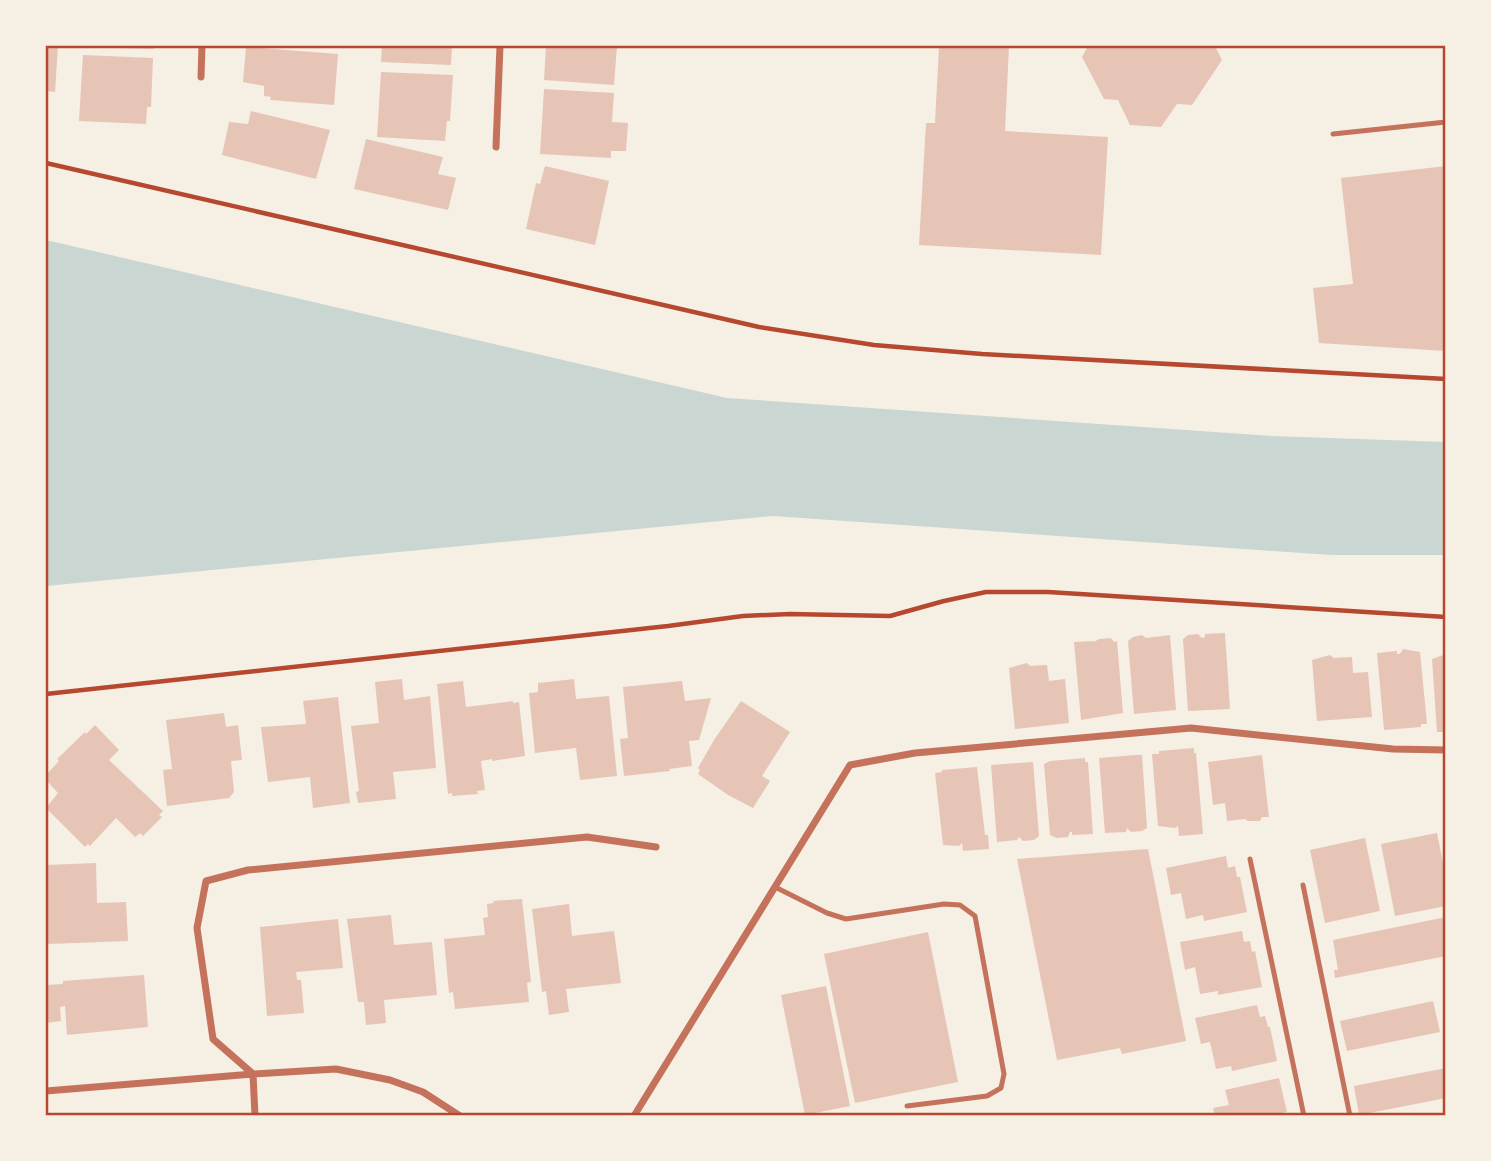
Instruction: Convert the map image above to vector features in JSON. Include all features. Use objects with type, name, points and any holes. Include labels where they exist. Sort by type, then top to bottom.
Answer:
[{"type":"street","points":[[201,77],[202,46]]},
{"type":"street","points":[[496,146],[499,46]]},
{"type":"street","points":[[634,1115],[850,765],[915,753],[1191,729],[1393,749],[1446,750]]},
{"type":"street","points":[[255,1115],[253,1074],[213,1039],[197,928],[206,881],[248,870],[587,837],[656,847]]},
{"type":"street","points":[[46,1091],[336,1069],[390,1080],[423,1092],[460,1115]]},
{"type":"lane","points":[[1334,134],[1446,122]]},
{"type":"lane","points":[[1250,859],[1304,1115]]},
{"type":"lane","points":[[1303,885],[1350,1115]]},
{"type":"lane","points":[[775,887],[827,913],[846,919],[944,904],[960,905],[975,916],[1004,1074],[1001,1088],[987,1096],[907,1106]]},
{"type":"path","points":[[46,163],[759,327],[874,345],[982,354],[1446,379]]},
{"type":"path","points":[[46,694],[743,616],[890,616],[944,601],[1000,591],[1446,617]]},
{"type":"shaded area","points":[[46,240],[727,398],[1272,436],[1445,442],[1445,555],[1331,555],[773,516],[46,586]]},
{"type":"building","points":[[46,46],[58,46],[55,92],[46,91]]},
{"type":"building","points":[[154,46],[154,49],[117,48]]},
{"type":"building","points":[[382,46],[452,46],[451,65],[381,62]]},
{"type":"building","points":[[546,46],[617,46],[614,85],[544,80]]},
{"type":"building","points":[[939,46],[1009,46],[1005,131],[1108,137],[1101,255],[919,245],[926,123],[935,123]]},
{"type":"building","points":[[1088,46],[1215,46],[1222,60],[1192,105],[1177,104],[1161,127],[1130,125],[1118,100],[1104,99],[1082,57]]},
{"type":"building","points":[[246,47],[338,54],[334,105],[270,100],[271,97],[264,96],[264,86],[243,82]]},
{"type":"building","points":[[83,55],[153,58],[151,107],[147,107],[146,124],[79,121]]},
{"type":"building","points":[[381,72],[453,75],[450,121],[447,121],[445,141],[377,137]]},
{"type":"building","points":[[544,89],[614,93],[612,122],[628,123],[626,151],[611,151],[611,158],[540,154]]},
{"type":"building","points":[[251,111],[330,130],[316,179],[222,155],[229,122],[248,124]]},
{"type":"building","points":[[366,139],[443,157],[438,174],[456,178],[448,210],[354,189]]},
{"type":"building","points":[[545,166],[609,181],[595,245],[526,229],[536,183],[540,184]]},
{"type":"building","points":[[1446,166],[1446,351],[1319,343],[1313,288],[1353,284],[1341,178]]},
{"type":"building","points":[[1225,633],[1230,709],[1188,711],[1183,639],[1188,635],[1198,634],[1202,638],[1205,634]]},
{"type":"building","points":[[1142,635],[1146,638],[1170,635],[1176,710],[1134,714],[1128,641]]},
{"type":"building","points":[[1111,638],[1114,642],[1117,641],[1123,713],[1081,720],[1074,642],[1094,642]]},
{"type":"building","points":[[1403,649],[1420,652],[1427,724],[1421,724],[1421,727],[1384,730],[1377,653],[1397,651],[1397,654],[1400,654]]},
{"type":"building","points":[[1446,654],[1446,732],[1437,732],[1432,659]]},
{"type":"building","points":[[1330,655],[1334,658],[1352,657],[1353,673],[1368,672],[1372,717],[1317,721],[1312,660]]},
{"type":"building","points":[[1027,663],[1030,666],[1047,665],[1049,681],[1065,679],[1069,723],[1015,729],[1009,668]]},
{"type":"building","points":[[402,679],[404,700],[430,696],[436,768],[393,772],[396,799],[358,803],[351,726],[379,723],[375,682]]},
{"type":"building","points":[[574,679],[576,699],[609,696],[617,776],[580,780],[576,748],[535,753],[529,693],[538,692],[538,683]]},
{"type":"building","points":[[463,681],[466,707],[519,702],[525,756],[481,761],[485,790],[477,791],[478,794],[452,796],[452,793],[448,794],[437,684]]},
{"type":"building","points":[[682,681],[685,701],[711,698],[699,740],[689,741],[692,766],[624,776],[620,739],[628,738],[623,687]]},
{"type":"building","points":[[338,697],[350,803],[313,808],[310,777],[268,782],[261,727],[306,724],[303,701]]},
{"type":"building","points":[[741,701],[790,732],[762,776],[770,781],[753,808],[698,774],[698,768],[714,740]]},
{"type":"building","points":[[224,713],[226,727],[238,725],[242,760],[231,761],[234,792],[229,798],[167,806],[163,770],[172,769],[166,720]]},
{"type":"building","points":[[95,725],[119,750],[109,760],[163,811],[159,815],[162,817],[143,836],[140,833],[135,837],[116,818],[90,846],[88,844],[85,847],[46,808],[58,793],[46,780],[46,775],[59,761],[57,759]]},
{"type":"building","points":[[1194,748],[1203,834],[1179,836],[1178,826],[1158,826],[1152,754]]},
{"type":"building","points":[[1142,755],[1147,828],[1142,831],[1131,832],[1127,828],[1126,832],[1105,833],[1099,758]]},
{"type":"building","points":[[1262,755],[1269,817],[1262,817],[1260,821],[1227,821],[1225,803],[1213,805],[1208,762]]},
{"type":"building","points":[[1085,758],[1085,762],[1088,762],[1093,834],[1072,835],[1070,832],[1068,837],[1057,838],[1050,835],[1044,764]]},
{"type":"building","points":[[1033,762],[1039,836],[1034,840],[1023,841],[1019,837],[1017,840],[997,842],[991,765]]},
{"type":"building","points":[[977,767],[989,849],[963,851],[962,843],[959,846],[943,845],[935,773]]},
{"type":"building","points":[[1437,833],[1446,878],[1446,906],[1395,916],[1381,844]]},
{"type":"building","points":[[1365,838],[1380,911],[1325,923],[1310,850]]},
{"type":"building","points":[[1148,849],[1186,1041],[1122,1054],[1120,1048],[1057,1060],[1017,859]]},
{"type":"building","points":[[1226,856],[1228,868],[1235,866],[1237,877],[1240,877],[1247,912],[1204,921],[1203,915],[1186,919],[1181,893],[1171,895],[1166,868]]},
{"type":"building","points":[[96,863],[97,903],[126,902],[128,941],[47,944],[46,865]]},
{"type":"building","points":[[522,899],[531,982],[527,983],[529,1002],[455,1009],[453,992],[449,993],[444,939],[485,935],[483,918],[488,917],[487,904],[494,903],[493,901]]},
{"type":"building","points":[[569,904],[572,936],[614,931],[621,983],[566,989],[569,1012],[549,1015],[546,991],[542,992],[532,909]]},
{"type":"building","points":[[391,915],[394,945],[432,942],[437,995],[384,1000],[386,1023],[366,1025],[364,1002],[358,1002],[347,919]]},
{"type":"building","points":[[1446,917],[1446,956],[1335,978],[1334,970],[1338,970],[1333,940]]},
{"type":"building","points":[[338,919],[343,968],[296,972],[297,980],[301,980],[304,1013],[267,1016],[260,927]]},
{"type":"building","points":[[1242,931],[1244,942],[1250,941],[1252,952],[1255,951],[1262,987],[1218,995],[1218,991],[1200,994],[1195,967],[1185,970],[1180,942]]},
{"type":"building","points":[[928,932],[958,1082],[855,1103],[824,954]]},
{"type":"building","points":[[144,975],[148,1027],[67,1035],[65,1006],[60,1007],[61,1021],[46,1023],[46,985],[63,984],[63,981]]},
{"type":"building","points":[[826,986],[850,1106],[805,1115],[781,995]]},
{"type":"building","points":[[1433,1001],[1440,1032],[1347,1051],[1340,1021]]},
{"type":"building","points":[[1257,1005],[1260,1017],[1265,1016],[1270,1027],[1277,1061],[1232,1071],[1231,1066],[1216,1069],[1210,1042],[1201,1044],[1195,1018]]},
{"type":"building","points":[[1446,1068],[1446,1098],[1359,1115],[1354,1086]]},
{"type":"building","points":[[1279,1078],[1287,1112],[1284,1112],[1285,1116],[1215,1116],[1213,1108],[1229,1105],[1225,1090]]}]
